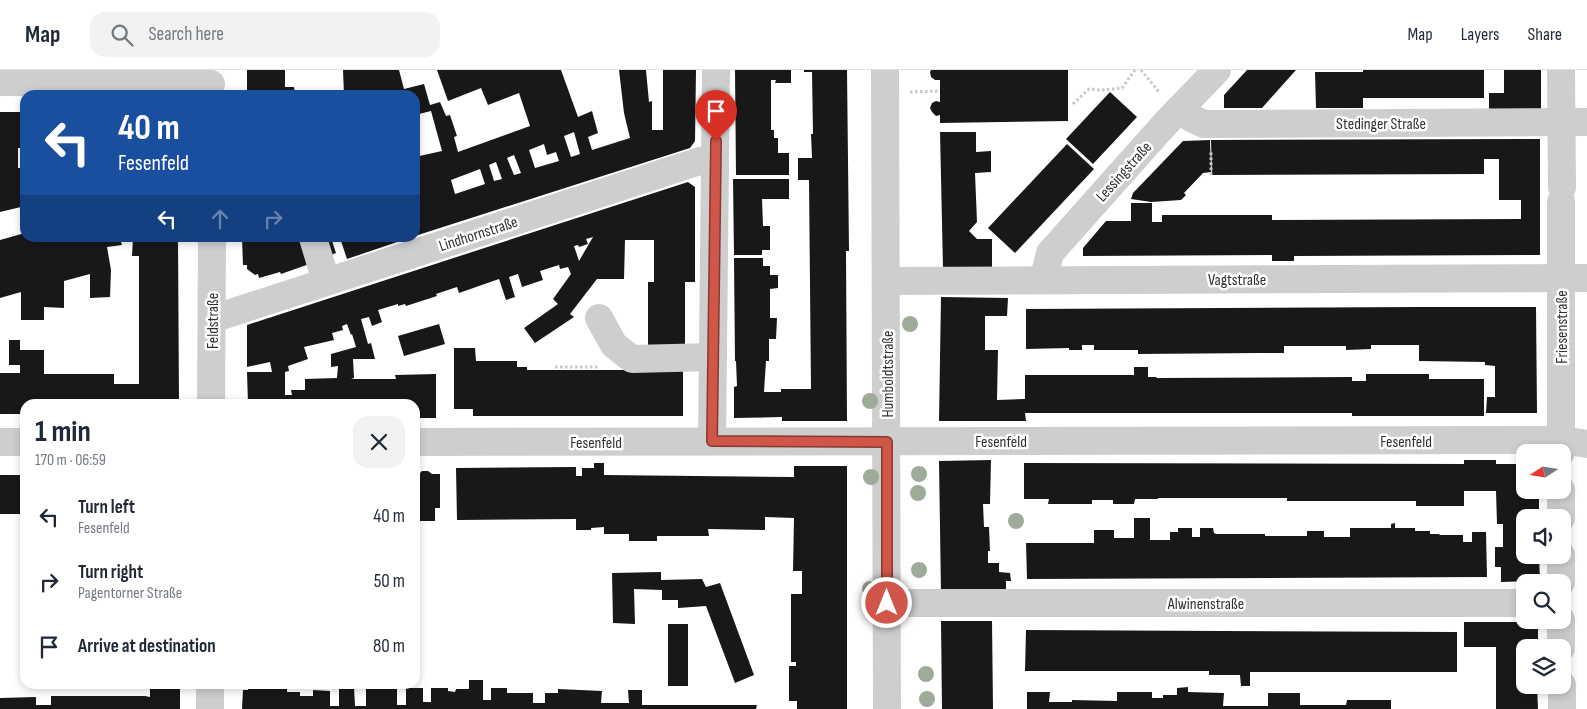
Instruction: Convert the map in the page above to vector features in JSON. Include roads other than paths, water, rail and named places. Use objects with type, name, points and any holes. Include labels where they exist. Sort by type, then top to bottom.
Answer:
[{"type":"street","points":[[712,441],[716,70]]},
{"type":"street","name":"Humboldtstraße","points":[[885,70],[888,709]]},
{"type":"street","name":"Lessingstraße","points":[[1045,280],[1050,253],[1217,70]]},
{"type":"street","name":"Friesenstraße","points":[[1561,70],[1574,122],[1562,194],[1574,278],[1570,444]]},
{"type":"street","points":[[0,82],[36,76],[211,83]]},
{"type":"street","name":"Stedinger Straße","points":[[1180,109],[1193,119],[1204,124],[1574,122]]},
{"type":"street","name":"Lindhornstraße","points":[[212,319],[700,161],[715,159]]},
{"type":"street","name":"Feldstraße","points":[[212,242],[212,399]]},
{"type":"street","points":[[313,242],[326,282]]},
{"type":"street","name":"Vagtstraße","points":[[887,281],[1574,278]]},
{"type":"street","points":[[598,318],[614,345],[632,359],[713,357]]},
{"type":"street","name":"Fesenfeld","points":[[420,442],[712,441],[1516,446]]},
{"type":"street","points":[[0,442],[20,442]]},
{"type":"street","name":"Alwinenstraße","points":[[887,603],[1516,604]]},
{"type":"street","points":[[210,689],[210,709]]},
{"type":"street","points":[[1562,694],[1562,709]]}]
